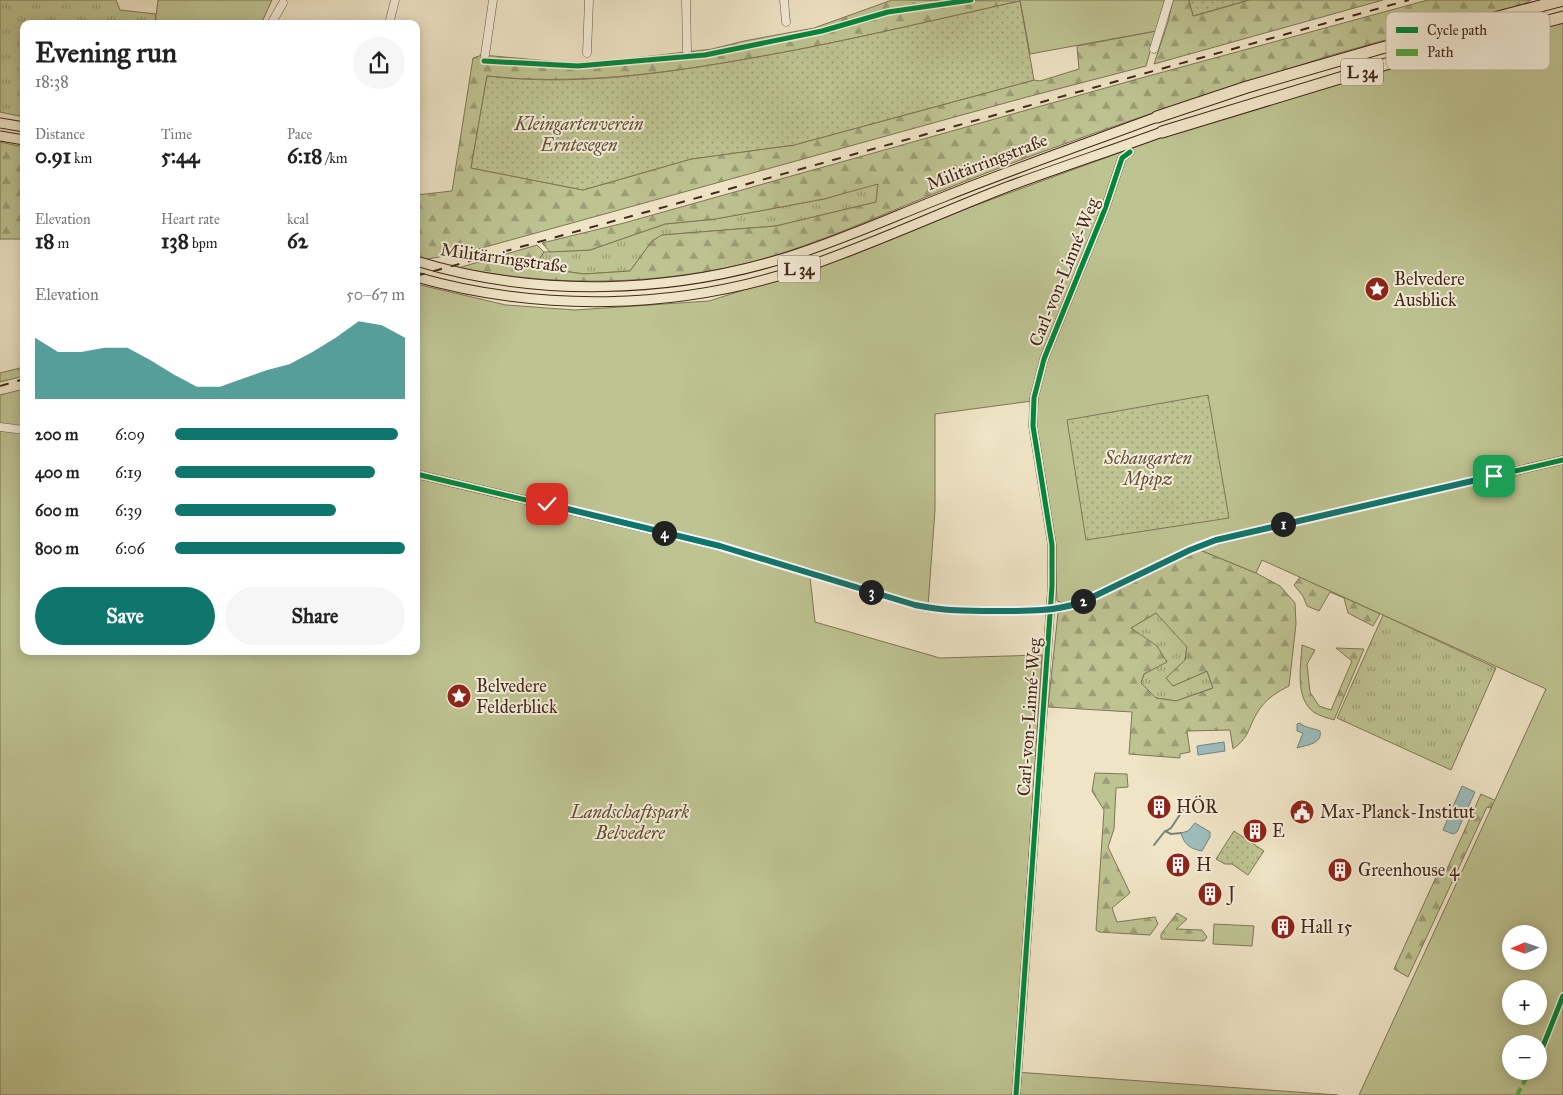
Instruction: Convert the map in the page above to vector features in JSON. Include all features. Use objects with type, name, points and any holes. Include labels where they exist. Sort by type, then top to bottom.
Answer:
[{"type":"highway","name":"Militärringstraße","points":[[1518,12],[1563,0]]},
{"type":"highway","name":"Militärringstraße","points":[[1550,20],[1563,17]]},
{"type":"highway","name":"Militärringstraße","points":[[1157,117],[1247,87],[1386,47]]},
{"type":"highway","name":"Militärringstraße","points":[[1162,132],[1386,64]]},
{"type":"main road","name":"Militärringstraße","points":[[420,262],[483,277],[531,284],[582,287],[616,287],[664,283],[710,276],[791,256],[834,241],[1002,174],[1157,117]]},
{"type":"main road","points":[[0,123],[20,126]]},
{"type":"main road","name":"Militärringstraße","points":[[420,278],[480,291],[529,298],[584,301],[615,302],[711,291],[795,270],[840,255],[1008,187],[1162,132]]},
{"type":"main road","points":[[0,136],[20,139]]},
{"type":"street","points":[[390,20],[395,0]]},
{"type":"street","points":[[485,55],[494,0]]},
{"type":"street","points":[[587,53],[589,0]]},
{"type":"street","points":[[686,0],[687,50]]},
{"type":"street","points":[[784,0],[786,22]]},
{"type":"street","points":[[1154,49],[1169,0]]},
{"type":"street","points":[[273,20],[282,2]]},
{"type":"street","name":"Carl-von-Linné-Weg","points":[[1016,1095],[1051,610],[1052,545],[1033,426],[1034,398],[1044,359],[1105,209],[1122,158],[1130,152]]},
{"type":"street","points":[[0,427],[20,430]]},
{"type":"street","points":[[420,475],[720,546],[937,610],[1051,610],[1080,603],[1095,597],[1190,550],[1216,540],[1563,460]]},
{"type":"green space","points":[[0,0],[116,0],[120,10],[156,14],[155,20],[20,20],[20,116],[0,112]]},
{"type":"green space","points":[[158,0],[272,0],[263,20],[156,20]]},
{"type":"green space","points":[[892,0],[1020,1],[807,48],[673,71],[580,79],[518,79],[487,76],[471,168],[583,190],[691,159],[794,145],[1034,80],[1040,81],[1079,69],[1077,46],[1156,31],[1146,66],[1027,97],[460,254],[420,260],[420,195],[452,191],[473,58],[482,55],[582,64],[712,49],[814,28]]},
{"type":"green space","points":[[1020,0],[1165,0],[1156,31],[1030,54]]},
{"type":"green space","points":[[1173,0],[1189,0],[1194,16],[1249,0],[1383,0],[1154,64]]},
{"type":"green space","points":[[1189,0],[1249,0],[1193,16]]},
{"type":"green space","points":[[1428,0],[1531,0],[1524,4],[1492,12],[1386,12],[1386,39],[1334,54],[1150,114],[1014,162],[816,242],[748,263],[691,274],[657,278],[591,281],[525,278],[458,268],[537,245],[544,252],[534,267],[584,274],[630,271],[652,241],[662,235],[776,226],[876,202],[878,184],[824,199],[715,219],[665,224],[590,250],[550,252],[542,243],[624,223],[1141,78]]},
{"type":"green space","name":"Kleingartenverein Erntesegen","points":[[1020,1],[1034,80],[794,145],[691,159],[583,190],[471,168],[487,76],[549,80],[611,78],[673,71],[807,48]]},
{"type":"green space","name":"Landschaftspark Belvedere","points":[[1563,20],[1563,1095],[1359,1095],[1546,689],[1262,560],[1256,573],[1200,550],[1088,602],[1066,604],[1057,601],[1054,539],[1032,401],[935,414],[935,510],[928,606],[809,568],[815,622],[940,658],[1042,655],[1015,1072],[1338,1095],[0,1095],[0,395],[20,390],[20,655],[420,655],[420,285],[506,305],[575,310],[709,301],[848,257],[968,208],[1165,136],[1315,88],[1386,69],[1550,70],[1550,24]]},
{"type":"green space","points":[[0,142],[20,146],[20,239],[0,239]]},
{"type":"green space","points":[[878,183],[876,202],[776,226],[662,235],[652,241],[630,271],[584,274],[534,267],[544,252],[590,250],[665,224],[715,219],[824,199]]},
{"type":"green space","points":[[20,368],[20,377],[0,382],[0,373]]},
{"type":"green space","name":"Schaugarten Mpipz","points":[[1208,395],[1229,518],[1086,540],[1067,420]]},
{"type":"green space","points":[[1200,550],[1256,573],[1280,586],[1295,603],[1296,624],[1289,686],[1265,702],[1255,716],[1243,740],[1233,749],[1230,730],[1187,731],[1190,752],[1180,754],[1180,758],[1129,754],[1132,712],[1048,707],[1058,613],[1088,602]],"holes":[[[1156,613],[1187,647],[1185,660],[1166,678],[1173,686],[1207,671],[1213,688],[1176,701],[1156,698],[1141,683],[1144,674],[1167,662],[1157,646],[1131,628]]]},
{"type":"green space","points":[[1300,577],[1380,614],[1373,626],[1348,613],[1344,598],[1330,592],[1319,611],[1307,606],[1303,596],[1294,585]]},
{"type":"green space","points":[[1156,613],[1187,646],[1185,660],[1167,679],[1173,686],[1207,671],[1213,688],[1176,701],[1156,698],[1141,683],[1144,674],[1167,661],[1131,628]]},
{"type":"green space","points":[[1383,615],[1496,668],[1451,770],[1337,718]]},
{"type":"green space","points":[[1302,645],[1315,650],[1307,664],[1310,692],[1319,706],[1331,710],[1352,661],[1336,648],[1364,649],[1334,720],[1315,713],[1308,707],[1304,699],[1300,682]]},
{"type":"green space","points":[[1095,773],[1127,774],[1128,787],[1116,788],[1114,829],[1108,847],[1130,893],[1112,908],[1117,922],[1155,917],[1158,924],[1150,935],[1099,932],[1096,930],[1104,810],[1092,791]]},
{"type":"green space","points":[[1481,794],[1563,831],[1487,807],[1408,977],[1394,969],[1437,875],[1443,878]]},
{"type":"green space","points":[[1234,831],[1264,851],[1248,875],[1232,864],[1225,864],[1216,859]]},
{"type":"green space","points":[[1177,913],[1187,919],[1176,929],[1202,930],[1207,937],[1204,941],[1161,939],[1161,934]]},
{"type":"green space","points":[[1214,924],[1254,926],[1252,946],[1213,944]]},
{"type":"water","points":[[1300,723],[1320,731],[1320,735],[1319,739],[1313,743],[1297,748],[1303,733],[1297,731],[1297,724]]},
{"type":"water","points":[[1224,742],[1225,751],[1198,755],[1197,746]]},
{"type":"water","points":[[1462,786],[1475,792],[1457,832],[1453,834],[1443,830]]},
{"type":"water","points":[[1195,823],[1210,832],[1210,837],[1202,851],[1188,846],[1181,833],[1188,831]]},
{"type":"waterway","points":[[1166,831],[1171,828],[1183,810]]},
{"type":"waterway","points":[[1154,845],[1165,831],[1171,834],[1181,833]]},
{"type":"railway","points":[[420,275],[1409,0]]},
{"type":"railway","points":[[0,386],[20,380]]},
{"type":"marked path","points":[[1517,1095],[1525,1080]]},
{"type":"cycle path","points":[[484,61],[578,66],[705,55],[822,31],[888,12],[971,0]]},
{"type":"cycle path","points":[[1016,1095],[1052,586],[1052,545],[1033,426],[1034,398],[1044,359],[1105,209],[1122,158],[1130,152]]},
{"type":"cycle path","points":[[420,475],[720,546],[915,605],[953,610],[1015,611],[1047,609],[1080,603],[1216,540],[1563,460]]},
{"type":"cycle path","points":[[1547,1036],[1563,996]]},
{"type":"place","name":"Belvedere Ausblick","points":[[1377,289]]},
{"type":"place","name":"Belvedere Felderblick","points":[[459,696]]},
{"type":"place","name":"HÖR","points":[[1159,807]]},
{"type":"place","name":"Max-Planck-Institut","points":[[1302,812]]},
{"type":"place","name":"E","points":[[1255,831]]},
{"type":"place","name":"H","points":[[1178,865]]},
{"type":"place","name":"Greenhouse 4","points":[[1340,870]]},
{"type":"place","name":"J","points":[[1210,894]]},
{"type":"place","name":"Hall 15","points":[[1283,927]]},
{"type":"route","points":[[547,504],[720,546],[937,610],[1051,610],[1080,603],[1095,597],[1190,550],[1216,540],[1494,476]]}]
